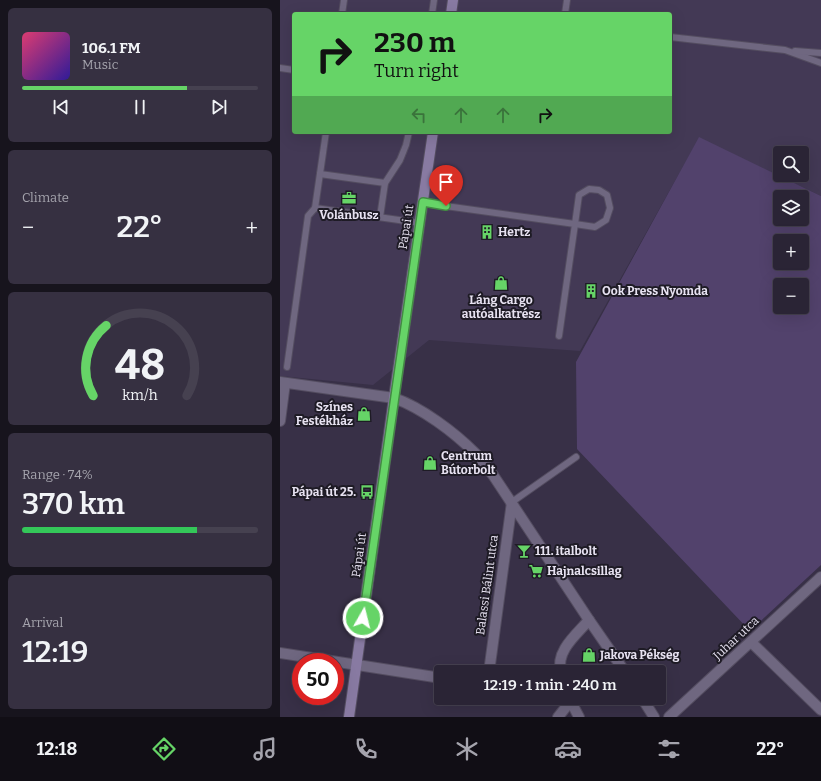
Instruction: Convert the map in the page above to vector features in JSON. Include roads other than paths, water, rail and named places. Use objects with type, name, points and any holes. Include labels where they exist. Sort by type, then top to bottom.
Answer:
[{"type":"main road","points":[[451,12],[453,0]]},
{"type":"main road","name":"Pápai út","points":[[349,717],[394,398],[434,134]]},
{"type":"street","points":[[280,421],[283,383],[394,398],[416,407],[455,435],[493,474],[620,665]]},
{"type":"street","name":"Balassi Bálint utca","points":[[490,665],[512,502]]},
{"type":"street","name":"Juhar utca","points":[[669,717],[821,576]]},
{"type":"street","points":[[560,665],[562,653],[568,642],[589,620]]},
{"type":"street","points":[[751,642],[821,710]]},
{"type":"street","points":[[280,653],[434,677]]},
{"type":"street","points":[[558,717],[566,705]]},
{"type":"street","points":[[573,705],[579,717]]},
{"type":"street","points":[[646,705],[654,717]]},
{"type":"lane","points":[[342,12],[344,0]]},
{"type":"lane","points":[[432,12],[434,0]]},
{"type":"lane","points":[[565,12],[567,0]]},
{"type":"lane","points":[[672,37],[821,53]]},
{"type":"lane","points":[[785,50],[821,63]]},
{"type":"lane","points":[[280,68],[292,70]]},
{"type":"lane","points":[[287,367],[308,216],[315,208],[326,134]]},
{"type":"lane","points":[[380,217],[385,183],[400,160],[409,134]]},
{"type":"lane","points":[[320,174],[385,183]]},
{"type":"lane","points":[[423,202],[439,205],[575,224],[595,227],[606,220],[610,208],[607,195],[599,190],[589,189],[579,195],[575,224],[559,336]]},
{"type":"lane","points":[[315,208],[420,223]]},
{"type":"lane","points":[[512,502],[576,457]]},
{"type":"place","name":"Volánbusz","points":[[349,198]]},
{"type":"place","name":"Hertz","points":[[487,232]]},
{"type":"place","name":"Láng Cargo autóalkatrész","points":[[501,283]]},
{"type":"place","name":"Ook Press Nyomda","points":[[591,291]]},
{"type":"place","name":"Színes Festékház","points":[[364,414]]},
{"type":"place","name":"Centrum Bútorbolt","points":[[430,463]]},
{"type":"place","name":"Pápai út 25.","points":[[367,492]]},
{"type":"place","name":"111. italbolt","points":[[524,551]]},
{"type":"place","name":"Hajnalcsillag","points":[[536,571]]},
{"type":"place","name":"Jakova Pékség","points":[[589,655]]}]
